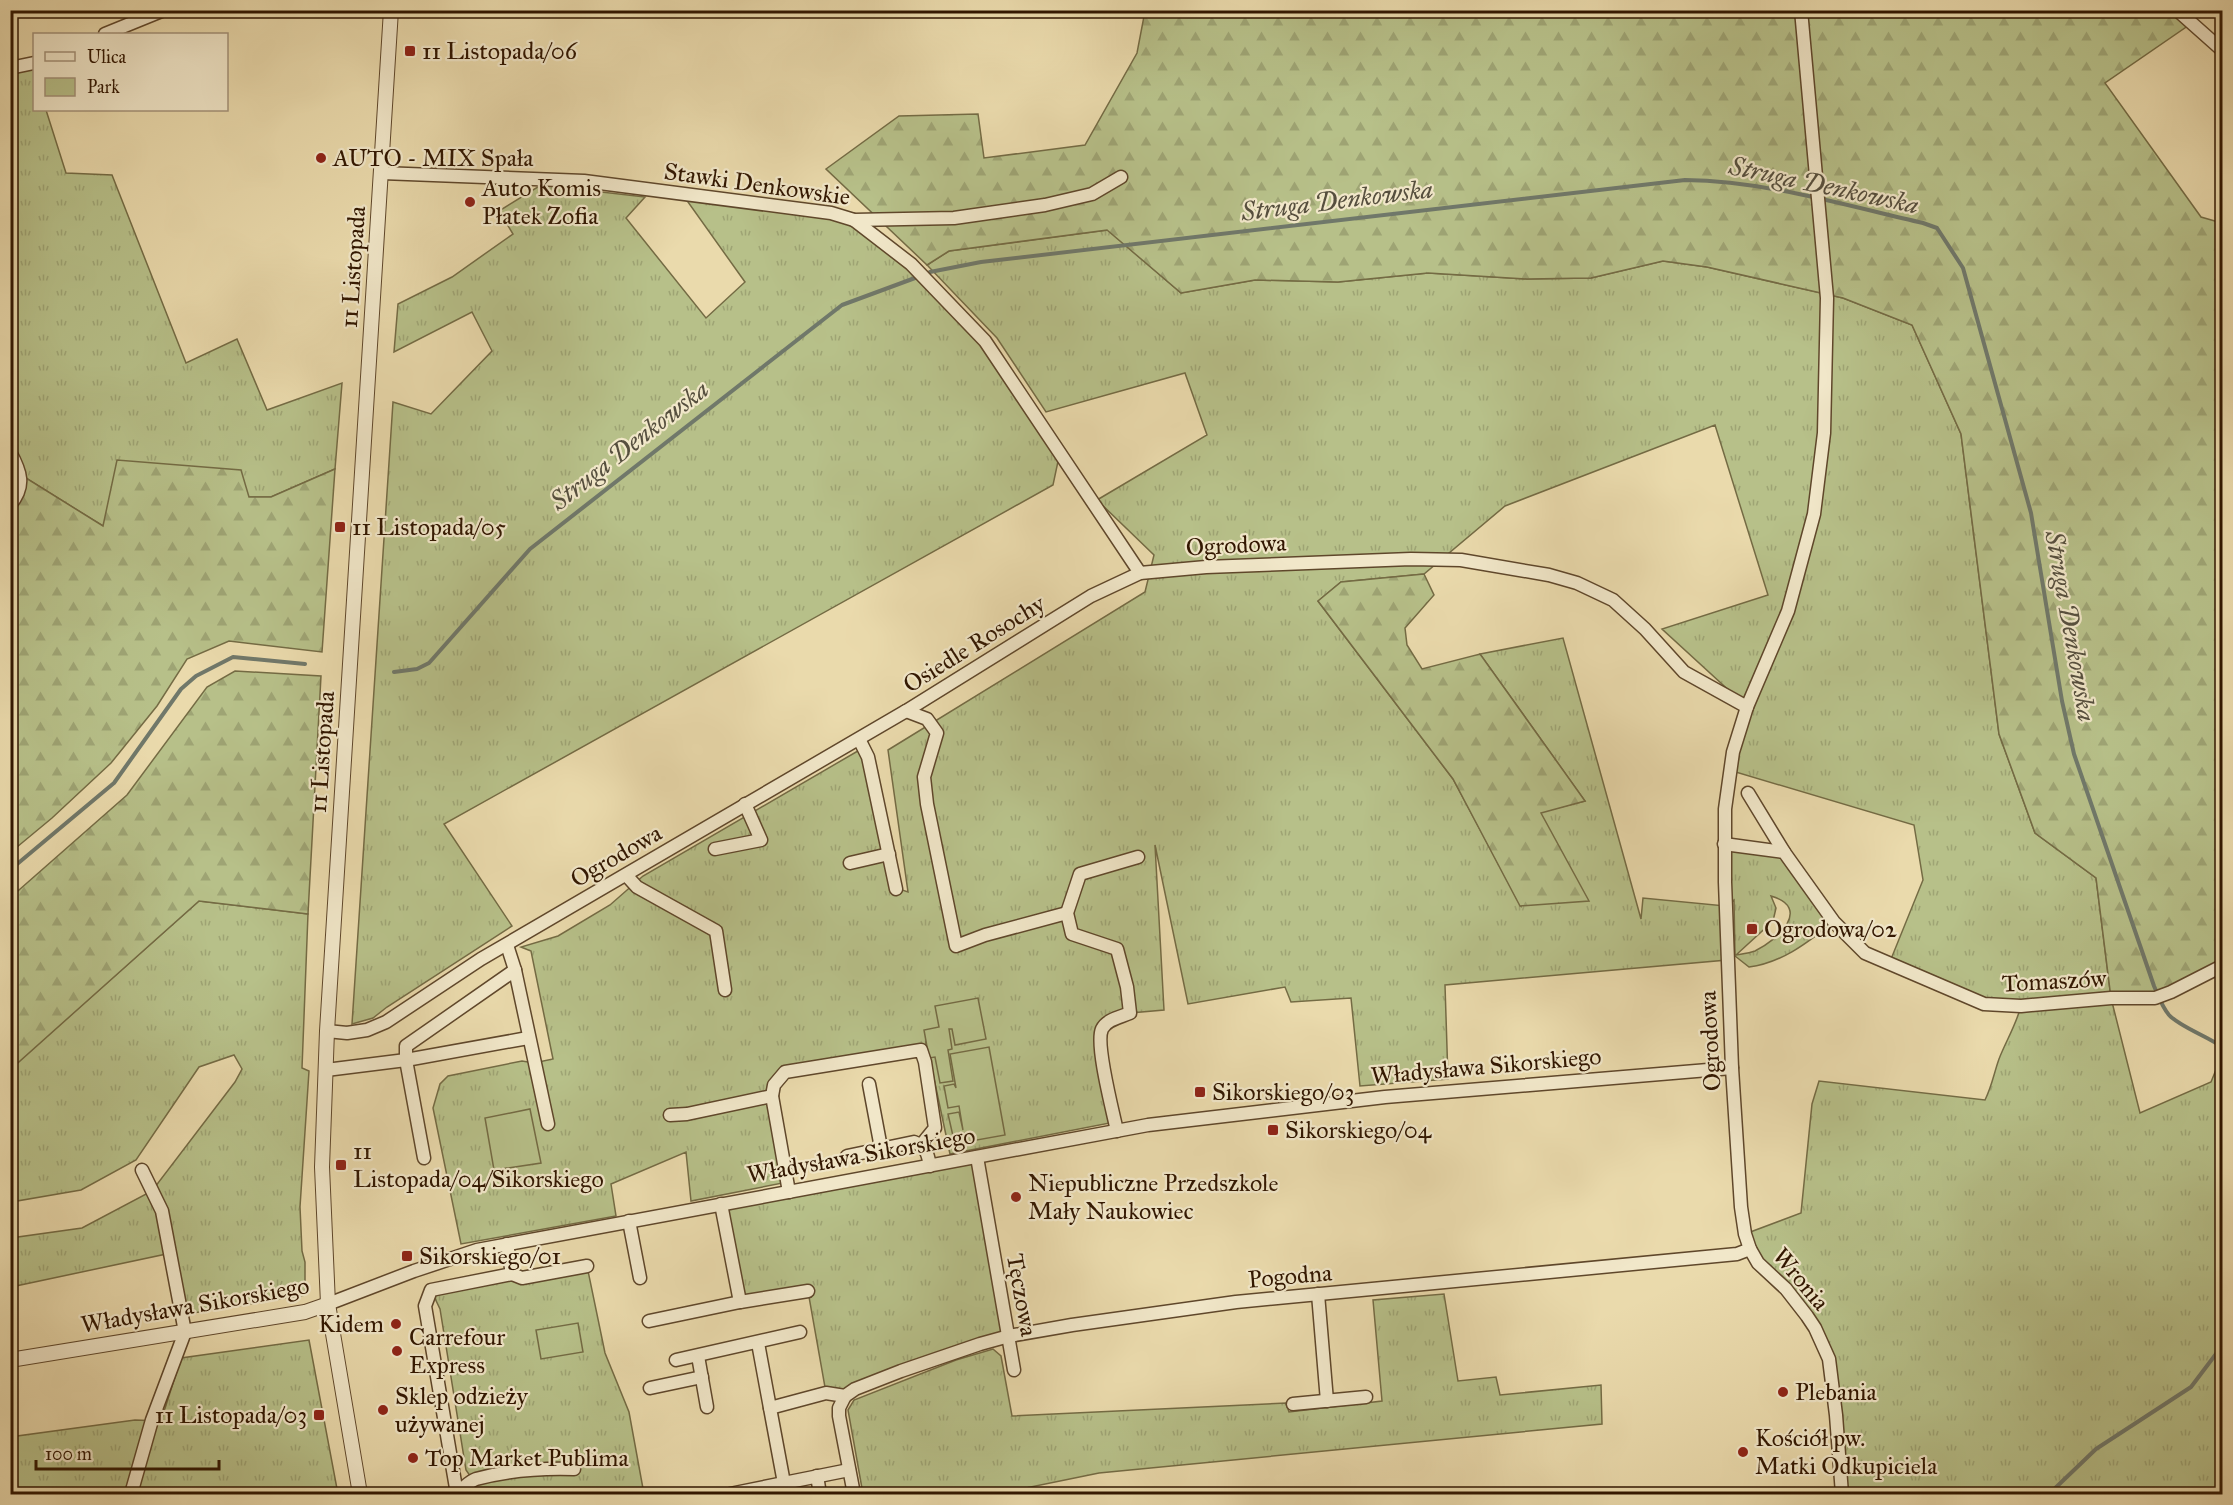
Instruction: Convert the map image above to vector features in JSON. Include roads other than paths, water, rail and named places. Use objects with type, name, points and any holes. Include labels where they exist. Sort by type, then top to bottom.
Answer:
[{"type":"street","points":[[107,33],[164,10]]},
{"type":"street","name":"11 Listopada","points":[[360,1494],[328,1304],[322,1167],[327,1031],[391,10]]},
{"type":"street","name":"Ogrodowa","points":[[1745,1234],[1741,1207],[1727,969],[1725,809],[1729,770],[1736,736],[1788,611],[1814,514],[1824,434],[1827,298],[1801,10]]},
{"type":"street","points":[[2177,10],[2223,50]]},
{"type":"street","points":[[10,68],[33,63]]},
{"type":"street","name":"Stawki Denkowskie","points":[[382,173],[584,181],[831,213],[854,220],[954,218],[1045,206],[1092,194],[1121,177]]},
{"type":"street","points":[[854,220],[911,264],[985,341],[1140,573]]},
{"type":"street","points":[[10,452],[19,468],[22,483],[16,498],[10,505]]},
{"type":"street","name":"Ogrodowa","points":[[1140,573],[1196,568],[1411,559],[1461,560],[1549,575],[1577,583],[1613,600],[1645,629],[1684,672],[1747,707]]},
{"type":"street","name":"Osiedle Rosochy","points":[[906,711],[1091,596],[1140,573]]},
{"type":"street","name":"Ogrodowa","points":[[327,1031],[346,1033],[367,1030],[386,1022],[482,959],[906,711]]},
{"type":"street","name":"Osiedle Rosochy","points":[[906,711],[927,719],[937,733],[924,777],[927,804],[956,946],[985,935],[1067,913]]},
{"type":"street","points":[[859,739],[868,757],[896,889]]},
{"type":"street","name":"Tomaszów","points":[[1748,793],[1784,852],[1834,922],[1865,953],[1984,1004],[2021,1006],[2111,998],[2155,998],[2223,966]]},
{"type":"street","points":[[716,849],[761,840],[745,804]]},
{"type":"street","points":[[1724,844],[1784,852]]},
{"type":"street","points":[[850,863],[889,854]]},
{"type":"street","points":[[1116,1131],[1100,1043],[1102,1028],[1108,1022],[1130,1013],[1127,987],[1117,949],[1072,934],[1067,913],[1080,874],[1138,857]]},
{"type":"street","points":[[626,875],[637,887],[716,931],[725,990]]},
{"type":"street","points":[[507,945],[515,970],[548,1124]]},
{"type":"street","points":[[424,1158],[405,1050],[408,1044],[515,970]]},
{"type":"street","points":[[326,1070],[406,1060],[528,1038]]},
{"type":"street","points":[[789,1191],[772,1096],[774,1085],[785,1072],[921,1050],[936,1128],[922,1144]]},
{"type":"street","name":"Władysława Sikorskiego","points":[[10,1360],[304,1312],[477,1250],[1148,1125],[1385,1097],[1732,1068]]},
{"type":"street","points":[[869,1084],[881,1148]]},
{"type":"street","points":[[670,1115],[687,1114],[772,1096]]},
{"type":"street","points":[[847,1156],[914,1142],[922,1144],[930,1166]]},
{"type":"street","name":"Tęczowa","points":[[977,1157],[1014,1370]]},
{"type":"street","points":[[131,1494],[152,1420],[185,1332],[162,1211],[142,1170]]},
{"type":"street","points":[[721,1204],[740,1302]]},
{"type":"street","points":[[629,1221],[640,1278]]},
{"type":"street","name":"Wronia","points":[[1745,1234],[1758,1263],[1786,1288],[1807,1316],[1829,1359],[1842,1494]]},
{"type":"street","points":[[507,1244],[512,1274]]},
{"type":"street","name":"Pogodna","points":[[844,1396],[855,1389],[901,1371],[1009,1336],[1189,1308],[1737,1254],[1750,1249]]},
{"type":"street","points":[[574,1469],[548,1468],[473,1480],[455,1494],[425,1306],[431,1290],[512,1274],[522,1278],[587,1266]]},
{"type":"street","points":[[649,1321],[808,1291]]},
{"type":"street","points":[[1318,1294],[1327,1401]]},
{"type":"street","points":[[676,1360],[800,1332]]},
{"type":"street","points":[[758,1343],[784,1483]]},
{"type":"street","points":[[698,1356],[707,1407]]},
{"type":"street","points":[[650,1388],[702,1377]]},
{"type":"street","points":[[770,1408],[826,1393],[844,1396],[839,1408],[839,1416],[854,1494]]},
{"type":"street","points":[[1293,1404],[1366,1397]]},
{"type":"street","points":[[730,1494],[849,1470]]},
{"type":"street","points":[[817,1476],[820,1494]]},
{"type":"waterway","name":"Struga Denkowska","points":[[930,272],[981,262],[1685,180],[1715,181],[1775,189],[1937,228],[1963,268],[2031,513],[2062,701],[2074,754],[2154,986],[2169,1015],[2222,1047]]},
{"type":"waterway","name":"Struga Denkowska","points":[[394,672],[417,669],[429,663],[530,549],[842,305],[915,278]]},
{"type":"waterway","name":"Struga Denkowska","points":[[10,870],[114,783],[181,689],[196,676],[233,657],[305,664]]},
{"type":"waterway","points":[[2049,1494],[2096,1449],[2191,1387],[2222,1346]]},
{"type":"place","name":"11 Listopada/06","points":[[410,51]]},
{"type":"place","name":"AUTO - MIX Spała","points":[[321,158]]},
{"type":"place","name":"Auto Komis Płatek Zofia","points":[[470,202]]},
{"type":"place","name":"11 Listopada/05","points":[[340,527]]},
{"type":"place","name":"Ogrodowa/02","points":[[1752,929]]},
{"type":"place","name":"Sikorskiego/03","points":[[1200,1092]]},
{"type":"place","name":"Sikorskiego/04","points":[[1273,1130]]},
{"type":"place","name":"11 Listopada/04/Sikorskiego","points":[[341,1165]]},
{"type":"place","name":"Niepubliczne Przedszkole Mały Naukowiec","points":[[1016,1197]]},
{"type":"place","name":"Sikorskiego/01","points":[[407,1256]]},
{"type":"place","name":"Kidem","points":[[396,1324]]},
{"type":"place","name":"Carrefour Express","points":[[397,1351]]},
{"type":"place","name":"Plebania","points":[[1783,1392]]},
{"type":"place","name":"Sklep odzieży używanej","points":[[383,1410]]},
{"type":"place","name":"11 Listopada/03","points":[[319,1415]]},
{"type":"place","name":"Kościół pw. Matki Odkupiciela","points":[[1743,1452]]},
{"type":"place","name":"Top Market Publima","points":[[413,1458]]}]
